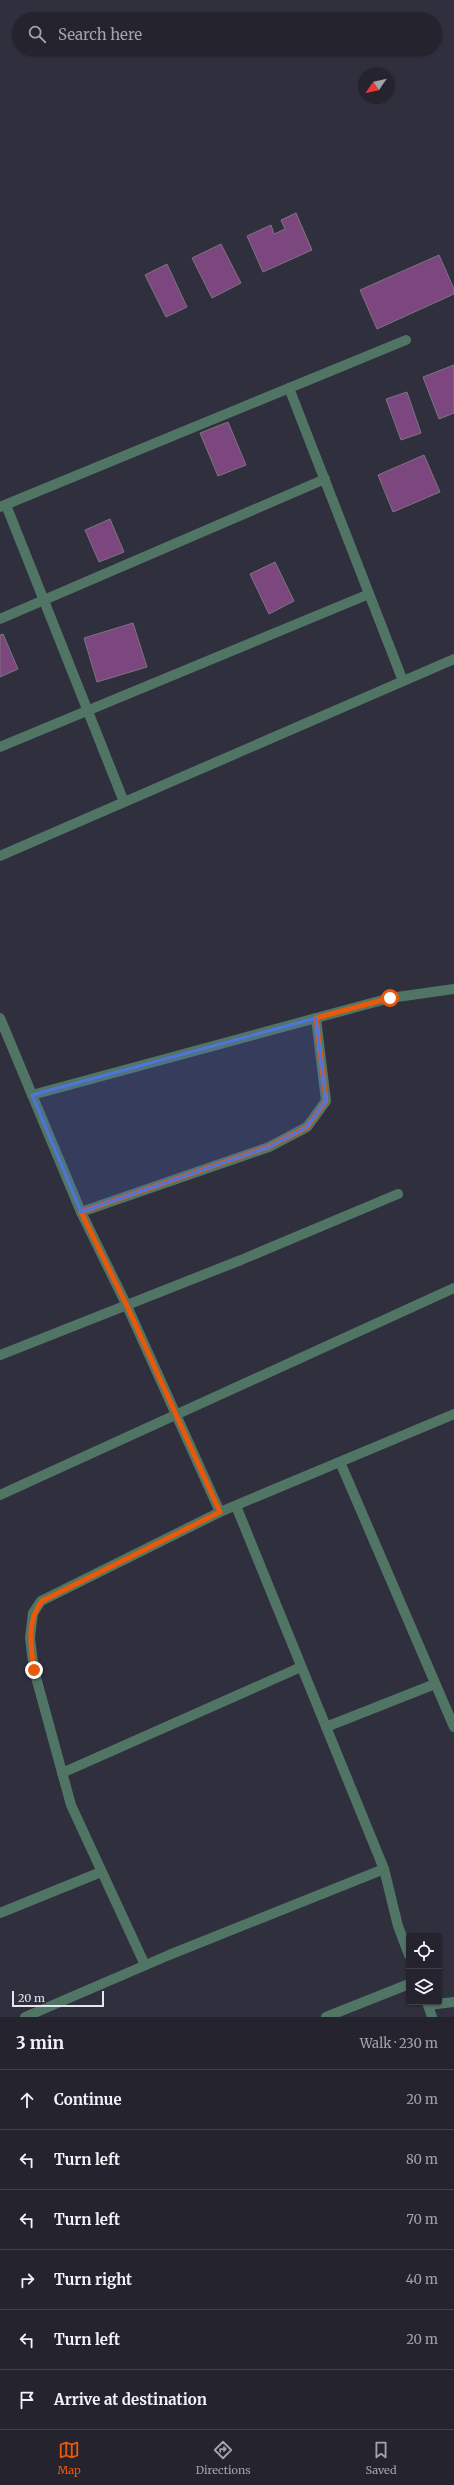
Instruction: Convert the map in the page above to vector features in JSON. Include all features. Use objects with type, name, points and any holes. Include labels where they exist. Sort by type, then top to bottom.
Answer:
[{"type":"street","points":[[124,802],[44,601],[3,506],[406,340]]},
{"type":"street","points":[[289,388],[403,681]]},
{"type":"street","points":[[0,619],[324,479]]},
{"type":"street","points":[[0,747],[89,712],[369,594]]},
{"type":"street","points":[[0,856],[454,659]]},
{"type":"street","points":[[32,1095],[390,998],[454,989]]},
{"type":"street","points":[[0,1018],[81,1212],[127,1306],[220,1512]]},
{"type":"street","points":[[81,1212],[268,1147],[307,1127],[326,1101],[316,1018]]},
{"type":"street","points":[[0,1355],[127,1306],[398,1194]]},
{"type":"street","points":[[0,1495],[454,1288]]},
{"type":"street","points":[[145,1965],[71,1805],[34,1670],[30,1638],[33,1613],[42,1601],[220,1512],[454,1414]]},
{"type":"street","points":[[340,1462],[454,1727]]},
{"type":"street","points":[[236,1506],[384,1869],[398,1926],[406,1947]]},
{"type":"street","points":[[62,1773],[301,1666]]},
{"type":"street","points":[[326,1727],[435,1684]]},
{"type":"street","points":[[25,2017],[145,1965],[384,1869]]},
{"type":"street","points":[[0,1913],[101,1872]]},
{"type":"street","points":[[326,2017],[406,1985]]},
{"type":"street","points":[[442,2002],[454,2002]]},
{"type":"street","points":[[428,2005],[432,2017]]},
{"type":"highlighted area","points":[[316,1018],[326,1101],[307,1127],[269,1147],[81,1212],[32,1095]]},
{"type":"building","points":[[296,213],[312,250],[263,272],[247,236],[271,225],[274,234],[285,229],[281,220]]},
{"type":"building","points":[[221,244],[241,283],[212,298],[192,258]]},
{"type":"building","points":[[439,255],[454,289],[454,294],[377,329],[360,290]]},
{"type":"building","points":[[167,264],[187,307],[166,317],[145,275]]},
{"type":"building","points":[[454,365],[454,413],[439,419],[423,377]]},
{"type":"building","points":[[407,392],[421,433],[401,440],[386,399]]},
{"type":"building","points":[[228,422],[246,465],[218,476],[200,433]]},
{"type":"building","points":[[424,455],[440,492],[393,512],[378,475]]},
{"type":"building","points":[[110,519],[124,552],[99,562],[85,530]]},
{"type":"building","points":[[275,562],[294,601],[269,614],[250,574]]},
{"type":"building","points":[[133,623],[147,667],[97,682],[84,638]]},
{"type":"building","points":[[3,634],[18,669],[0,677],[0,635]]},
{"type":"route","points":[[34,1670],[30,1638],[33,1613],[42,1601],[220,1512],[127,1306],[81,1212],[268,1147],[307,1127],[326,1101],[316,1018],[390,998]]}]
